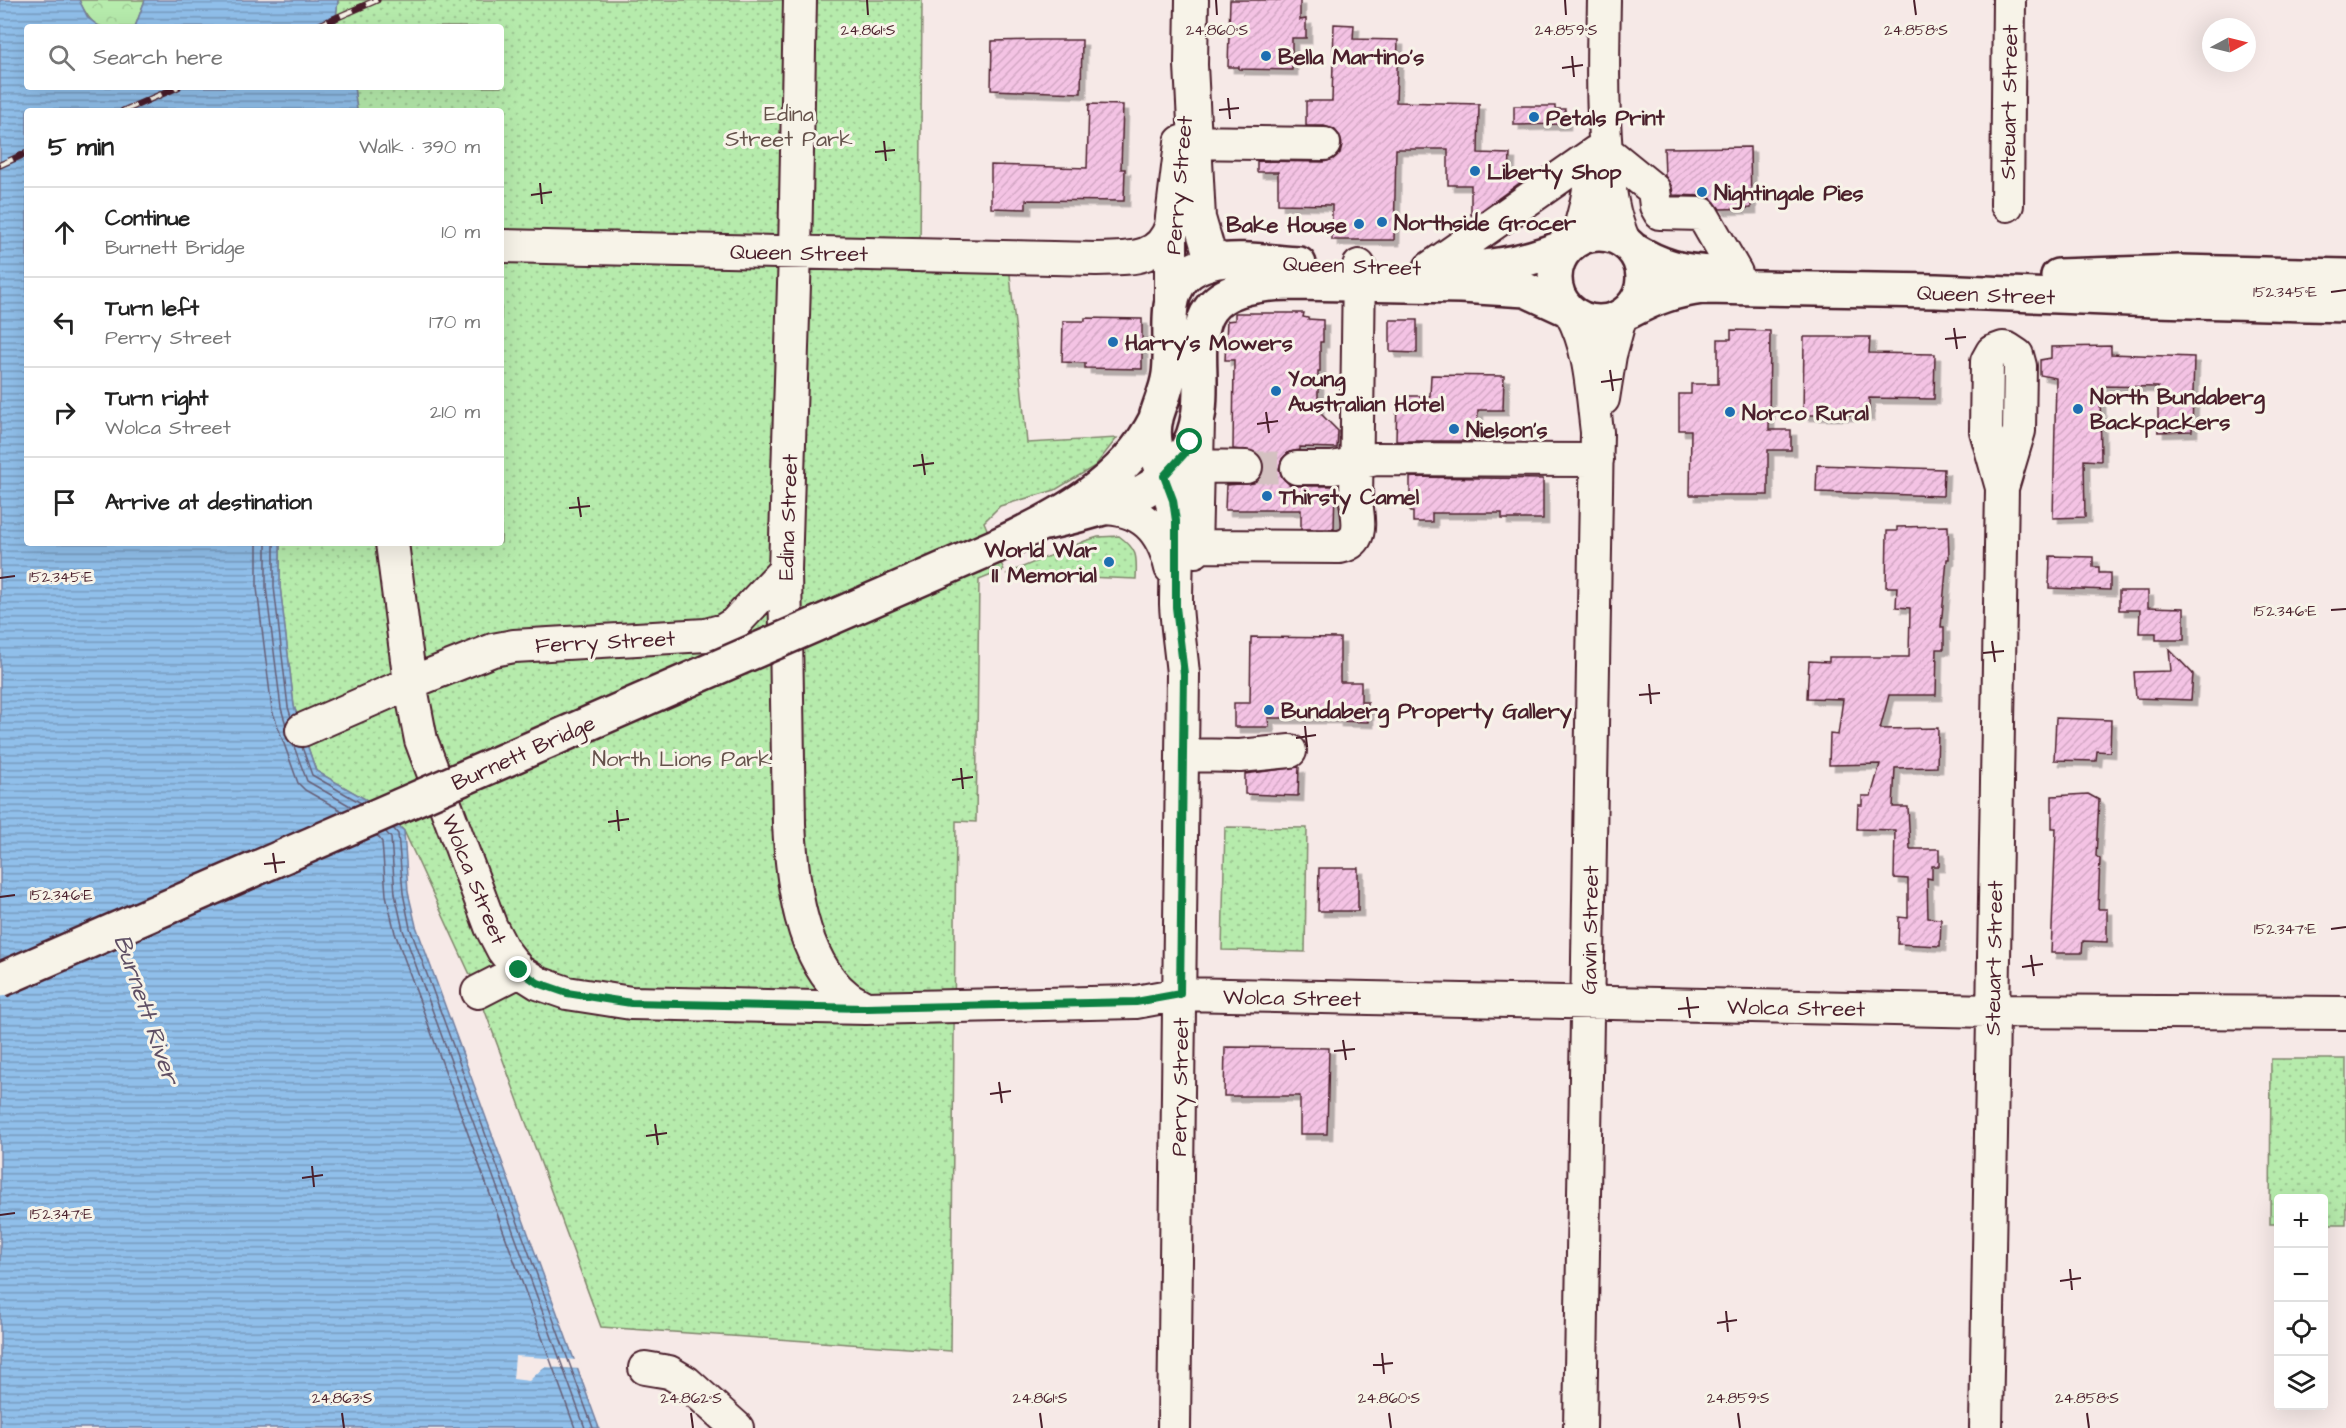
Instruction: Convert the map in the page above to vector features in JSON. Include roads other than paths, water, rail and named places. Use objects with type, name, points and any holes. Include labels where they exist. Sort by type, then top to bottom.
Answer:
[{"type":"main road","points":[[1601,234],[1614,237],[1629,246],[1639,261],[1642,287],[1638,300],[1625,314],[1608,322],[1595,323],[1582,320],[1568,310],[1558,296],[1555,269],[1560,256],[1573,243],[1589,235],[1601,234]]},
{"type":"main road","name":"Queen Street","points":[[1568,310],[1526,290],[1461,286],[1358,275],[1222,260],[1204,263],[1187,274],[1175,293],[1178,326],[1201,327],[1212,307],[1240,289],[1266,283],[1358,275],[1430,268],[1481,268],[1531,260],[1573,243]]},
{"type":"main road","name":"Queen Street","points":[[1629,246],[1654,262],[1671,268],[1736,273],[1950,277],[2180,272],[2346,276]]},
{"type":"main road","name":"Queen Street","points":[[1625,314],[1654,297],[1703,287],[1936,291],[2346,305]]},
{"type":"main road","name":"Perry Street","points":[[1164,476],[1156,450],[1156,419],[1167,385],[1178,326]]},
{"type":"main road","name":"Perry Street","points":[[1178,326],[1198,420]]},
{"type":"main road","name":"Burnett Bridge","points":[[1046,523],[1114,476],[1137,452],[1156,419]]},
{"type":"main road","name":"Burnett Bridge","points":[[0,980],[1046,523],[1101,508],[1147,489],[1164,476],[1184,454],[1198,420]]},
{"type":"street","name":"Edina Street","points":[[800,0],[785,570],[788,813],[792,864],[799,903],[810,941],[820,965],[835,986],[847,997],[866,1008]]},
{"type":"street","name":"Perry Street","points":[[1178,326],[1172,226],[1187,142],[1192,0]]},
{"type":"street","points":[[1604,0],[1601,152],[1611,206],[1617,225],[1629,246]]},
{"type":"street","name":"Steuart Street","points":[[2007,205],[2009,0]]},
{"type":"street","name":"Perry Street","points":[[1187,142],[1203,237],[1212,255],[1222,260]]},
{"type":"street","points":[[1187,142],[1324,144]]},
{"type":"street","points":[[1573,243],[1601,152]]},
{"type":"street","points":[[1430,268],[1601,152]]},
{"type":"street","points":[[1601,152],[1654,190],[1656,206],[1660,213],[1698,213],[1704,217],[1736,273]]},
{"type":"street","name":"Queen Street","points":[[504,246],[1096,260],[1128,258],[1149,253],[1164,243],[1172,226]]},
{"type":"street","name":"Queen Street","points":[[1096,260],[1128,268],[1154,282],[1165,295],[1178,326]]},
{"type":"street","points":[[1195,546],[1346,546],[1356,536],[1360,526],[1356,501],[1358,275]]},
{"type":"street","name":"Gavin Street","points":[[1568,310],[1581,330],[1587,354],[1597,446],[1580,1428]]},
{"type":"street","name":"Gavin Street","points":[[1597,446],[1610,355],[1625,314]]},
{"type":"street","name":"Perry Street","points":[[1184,674],[1194,606],[1198,420]]},
{"type":"street","points":[[1297,468],[1333,468],[1376,459],[1597,446]]},
{"type":"street","points":[[1198,466],[1246,467]]},
{"type":"street","name":"Perry Street","points":[[1164,476],[1173,500],[1176,521],[1176,607],[1184,674],[1174,1428]]},
{"type":"street","name":"Steuart Street","points":[[1986,1428],[2002,488]]},
{"type":"street","points":[[1101,508],[1123,510],[1142,519],[1155,529],[1167,553],[1176,607]]},
{"type":"street","points":[[392,546],[410,683]]},
{"type":"street","name":"Ferry Street","points":[[302,730],[410,683],[493,651],[514,646],[706,635],[724,630],[746,613],[785,570]]},
{"type":"street","name":"Ferry Street","points":[[746,613],[763,603],[776,606],[783,617],[786,631]]},
{"type":"street","name":"Ferry Street","points":[[403,630],[408,645],[423,662],[434,666],[461,663]]},
{"type":"street","name":"Wolca Street","points":[[410,683],[421,740],[491,927],[503,950],[519,970],[538,983],[598,999],[631,1003],[866,1008],[1136,1002],[1180,994],[1992,1011],[2346,1013]]},
{"type":"street","points":[[1183,755],[1240,756],[1290,751]]},
{"type":"street","points":[[765,1005],[796,999],[811,984],[814,960],[810,941]]},
{"type":"street","points":[[478,992],[519,970]]},
{"type":"street","points":[[645,1368],[669,1372],[686,1382],[737,1428]]},
{"type":"water","name":"Burnett River","points":[[0,0],[79,0],[88,18],[96,24],[24,24],[24,90],[354,90],[357,108],[24,108],[24,546],[280,546],[280,586],[294,706],[316,771],[381,808],[404,831],[408,892],[416,926],[599,1428],[0,1428]]},
{"type":"water","points":[[145,0],[338,0],[335,24],[136,24]]},
{"type":"tunnel","points":[[1246,467],[1297,468]]},
{"type":"railway","points":[[322,24],[377,0]]},
{"type":"railway","points":[[130,108],[171,90]]},
{"type":"railway","points":[[0,165],[24,154]]},
{"type":"place","name":"Bella Martino's","points":[[1266,56]]},
{"type":"place","name":"Petals Print","points":[[1534,117]]},
{"type":"place","name":"Liberty Shop","points":[[1475,171]]},
{"type":"place","name":"Nightingale Pies","points":[[1702,192]]},
{"type":"place","name":"Northside Grocer","points":[[1382,222]]},
{"type":"place","name":"Bake House","points":[[1359,224]]},
{"type":"place","name":"Harry's Mowers","points":[[1113,342]]},
{"type":"place","name":"Young Australian Hotel","points":[[1276,391]]},
{"type":"place","name":"North Bundaberg Backpackers","points":[[2078,409]]},
{"type":"place","name":"Norco Rural","points":[[1730,412]]},
{"type":"place","name":"Nielson's","points":[[1454,429]]},
{"type":"place","name":"Thirsty Camel","points":[[1267,496]]},
{"type":"place","name":"World War II Memorial","points":[[1109,562]]},
{"type":"place","name":"Bundaberg Property Gallery","points":[[1269,710]]},
{"type":"park label","name":"Edina Street Park","points":[[789,126]]},
{"type":"park label","name":"North Lions Park","points":[[682,758]]}]
